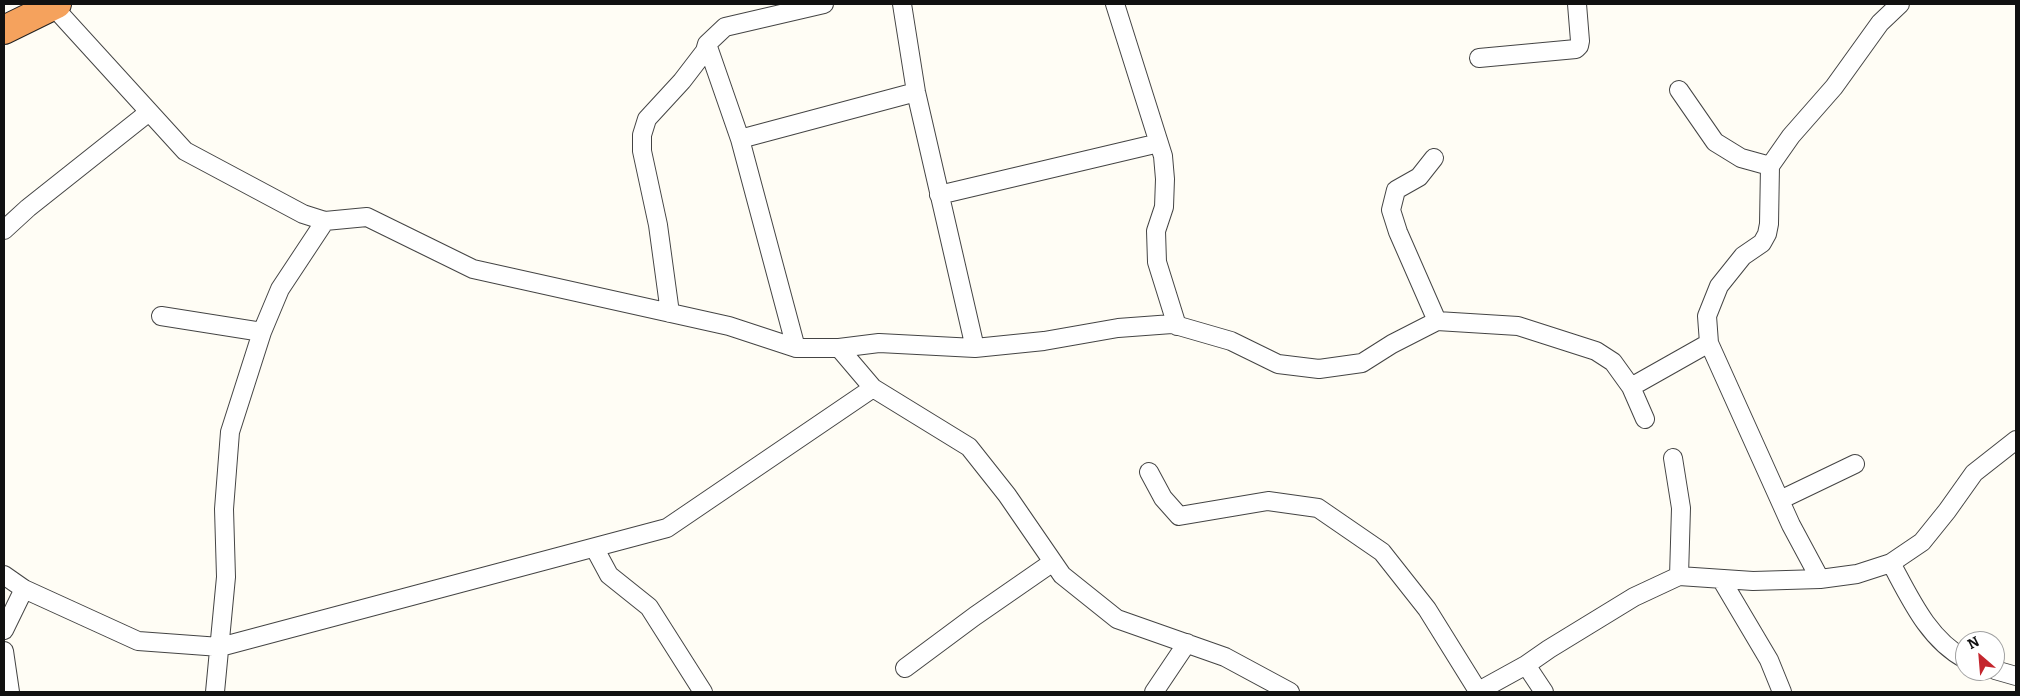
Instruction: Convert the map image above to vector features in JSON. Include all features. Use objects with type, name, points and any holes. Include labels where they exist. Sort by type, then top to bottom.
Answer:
[{"type":"highway","points":[[4,30],[54,4]]},
{"type":"street","points":[[54,4],[184,151],[303,214],[325,221],[367,218],[474,269],[730,326],[796,348],[838,348],[879,343],[974,348],[1044,341],[1118,328],[1172,324],[1231,341],[1278,364],[1319,369],[1362,363],[1392,344],[1437,321],[1518,326],[1596,351],[1613,362],[1631,387],[1645,419]]},
{"type":"street","points":[[670,313],[658,225],[642,151],[642,135],[647,120],[705,52],[707,44],[725,26],[824,4]]},
{"type":"street","points":[[902,4],[916,92],[974,348]]},
{"type":"street","points":[[1115,4],[1163,156],[1165,179],[1164,207],[1156,230],[1157,262],[1177,326]]},
{"type":"street","points":[[1479,58],[1576,49],[1580,41],[1577,4]]},
{"type":"street","points":[[1820,579],[1780,500],[1709,343],[1707,316],[1719,286],[1743,256],[1762,243],[1767,234],[1769,224],[1770,166],[1791,136],[1834,87],[1880,23],[1900,4]]},
{"type":"street","points":[[707,44],[740,140],[796,348]]},
{"type":"street","points":[[1679,90],[1715,142],[1741,158],[1770,166]]},
{"type":"street","points":[[740,140],[916,92]]},
{"type":"street","points":[[4,230],[28,208],[149,112]]},
{"type":"street","points":[[939,196],[1159,142]]},
{"type":"street","points":[[1434,158],[1420,177],[1396,190],[1391,210],[1398,232],[1437,321]]},
{"type":"street","points":[[215,692],[226,577],[224,509],[230,432],[262,332],[280,289],[325,221]]},
{"type":"street","points":[[161,316],[262,332]]},
{"type":"street","points":[[1631,387],[1709,343]]},
{"type":"street","points":[[838,348],[873,388],[969,447],[1007,496],[1062,575],[1117,619],[1225,656],[1290,692]]},
{"type":"street","points":[[4,575],[24,589],[138,641],[220,647],[595,549],[667,528],[873,388]]},
{"type":"street","points":[[1149,472],[1163,498],[1179,516],[1268,501],[1318,508],[1382,552],[1427,609],[1477,692],[1526,665],[1549,648],[1634,597],[1679,576],[1754,581],[1820,579],[1857,574],[1891,563],[1922,542],[1974,473],[2016,440]]},
{"type":"street","points":[[1672,458],[1681,508],[1679,576]]},
{"type":"street","points":[[1780,500],[1855,464]]},
{"type":"street","points":[[595,549],[609,575],[649,607],[703,692]]},
{"type":"street","points":[[905,668],[975,616],[1053,562]]},
{"type":"street","points":[[1891,563],[1928,627],[1955,654]]},
{"type":"street","points":[[1721,579],[1769,660],[1782,692]]},
{"type":"street","points":[[4,630],[24,589]]},
{"type":"street","points":[[1154,692],[1187,643]]},
{"type":"street","points":[[4,651],[10,692]]},
{"type":"street","points":[[1526,665],[1544,692]]}]
